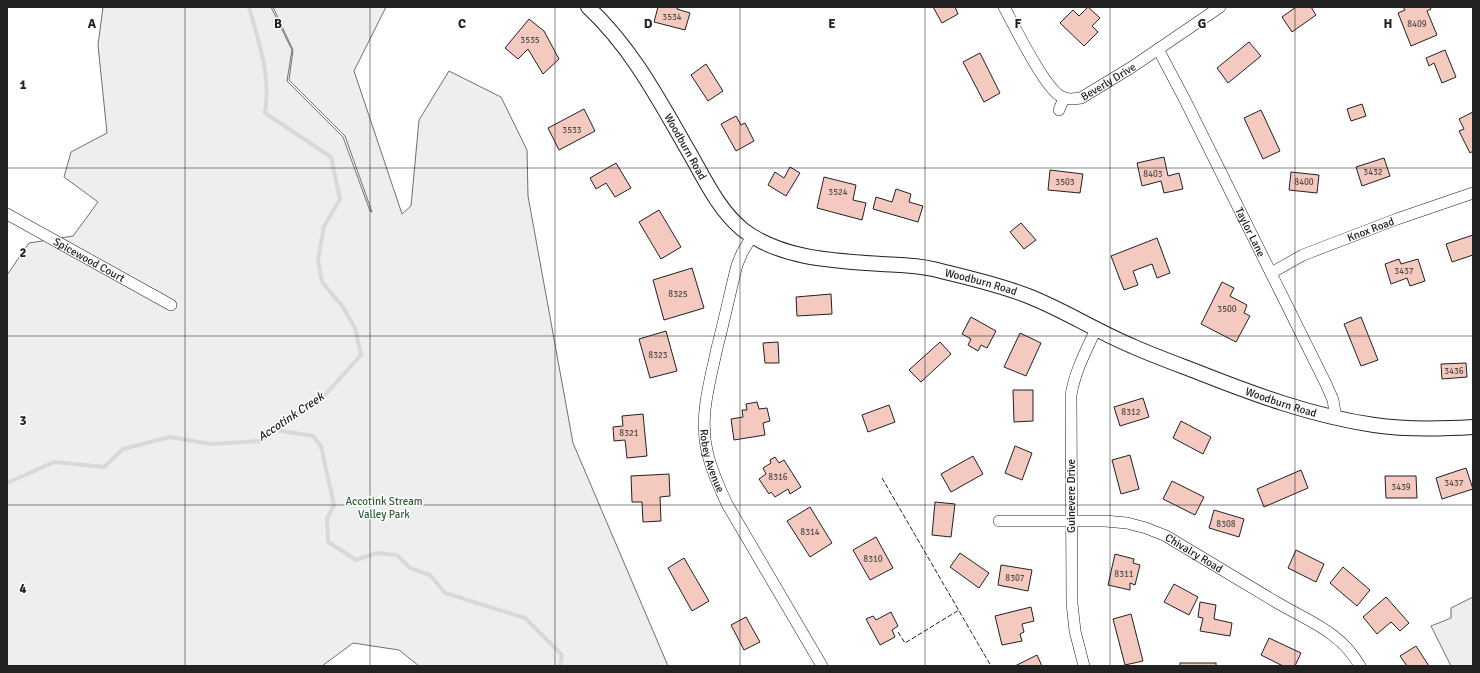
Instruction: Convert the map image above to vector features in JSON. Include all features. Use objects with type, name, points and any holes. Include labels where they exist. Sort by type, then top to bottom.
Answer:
[{"type":"street","name":"Woodburn Road","points":[[588,7],[611,30],[640,68],[717,199],[729,216],[740,227],[766,244],[811,257],[922,267],[997,285],[1045,303],[1130,346],[1293,407],[1336,418],[1374,425],[1409,428],[1473,428]]},
{"type":"street","name":"Beverly Drive","points":[[1004,7],[1044,78],[1055,92],[1064,98],[1072,99],[1081,98],[1132,67],[1220,7]]},
{"type":"street","name":"Taylor Lane","points":[[1158,49],[1185,100],[1326,384],[1333,400],[1336,418]]},
{"type":"street","points":[[1059,110],[1064,98]]},
{"type":"street","name":"Knox Road","points":[[1271,273],[1303,255],[1397,219],[1473,193]]},
{"type":"street","name":"Spicewood Court","points":[[7,214],[171,305]]},
{"type":"street","name":"Robey Avenue","points":[[752,236],[737,265],[708,389],[704,415],[704,433],[707,451],[716,479],[727,504],[822,666]]},
{"type":"street","name":"Guinevere Drive","points":[[1084,666],[1075,632],[1072,603],[1071,395],[1079,363],[1096,329]]},
{"type":"street","name":"Chivalry Road","points":[[999,521],[1105,521],[1127,523],[1146,528],[1166,536],[1278,604],[1323,627],[1346,647],[1360,666]]},
{"type":"green space","name":"Accotink Stream Valley Park","points":[[103,7],[271,7],[292,50],[287,81],[343,137],[370,211],[372,212],[345,136],[289,80],[293,50],[273,7],[386,7],[354,71],[402,214],[411,206],[419,120],[449,71],[501,97],[527,150],[528,196],[573,443],[668,666],[419,666],[399,650],[353,643],[322,666],[7,666],[7,275],[29,243],[73,236],[98,202],[64,177],[71,152],[107,133],[98,45]]},
{"type":"green space","points":[[1473,597],[1473,666],[1451,666],[1431,626],[1451,618],[1451,608]]},
{"type":"building","points":[[658,7],[678,7],[677,9],[690,13],[685,30],[654,22]]},
{"type":"building","points":[[933,7],[955,7],[958,14],[942,23]]},
{"type":"building","points":[[1088,7],[1100,18],[1092,26],[1098,32],[1084,46],[1060,23],[1073,10],[1079,16]]},
{"type":"building","points":[[1296,7],[1311,7],[1316,15],[1292,32],[1282,17]]},
{"type":"building","points":[[1403,7],[1430,7],[1431,9],[1427,11],[1437,35],[1411,46],[1398,13],[1405,10]]},
{"type":"building","points":[[529,19],[544,31],[559,59],[543,74],[528,49],[518,59],[505,48]]},
{"type":"building","points":[[1249,42],[1261,56],[1228,83],[1217,68]]},
{"type":"building","points":[[1445,50],[1456,77],[1442,83],[1434,63],[1429,66],[1426,58]]},
{"type":"building","points":[[980,53],[1000,93],[984,102],[963,62]]},
{"type":"building","points":[[706,64],[723,91],[708,101],[691,75]]},
{"type":"building","points":[[1362,104],[1366,116],[1351,121],[1347,109]]},
{"type":"building","points":[[584,109],[595,131],[559,150],[548,128]]},
{"type":"building","points":[[1261,110],[1280,151],[1263,159],[1244,118]]},
{"type":"building","points":[[1473,112],[1473,151],[1470,153],[1459,131],[1464,129],[1459,119]]},
{"type":"building","points":[[736,116],[741,125],[745,123],[754,141],[736,151],[721,124]]},
{"type":"building","points":[[1164,157],[1168,176],[1179,173],[1183,189],[1164,193],[1161,181],[1142,186],[1137,163]]},
{"type":"building","points":[[1384,158],[1390,176],[1362,186],[1356,167]]},
{"type":"building","points":[[616,163],[631,188],[615,197],[606,183],[596,189],[590,178]]},
{"type":"building","points":[[790,167],[800,173],[786,196],[768,185],[775,172],[784,178]]},
{"type":"building","points":[[1050,170],[1083,174],[1080,193],[1048,190]]},
{"type":"building","points":[[1291,172],[1319,175],[1317,193],[1289,190]]},
{"type":"building","points":[[824,177],[856,185],[853,200],[866,203],[862,220],[817,208]]},
{"type":"building","points":[[896,189],[911,194],[909,202],[923,206],[918,222],[873,209],[876,197],[892,202]]},
{"type":"building","points":[[659,210],[681,247],[661,259],[639,222]]},
{"type":"building","points":[[1021,223],[1036,240],[1024,249],[1010,232]]},
{"type":"building","points":[[1473,235],[1473,255],[1452,262],[1446,244]]},
{"type":"building","points":[[1157,238],[1170,273],[1157,278],[1152,264],[1133,271],[1138,285],[1124,290],[1111,256]]},
{"type":"building","points":[[1399,259],[1401,264],[1418,259],[1425,281],[1410,286],[1407,278],[1391,284],[1385,264]]},
{"type":"building","points":[[692,268],[704,308],[664,320],[653,280]]},
{"type":"building","points":[[1222,282],[1234,288],[1230,296],[1247,305],[1244,313],[1250,316],[1236,342],[1201,324]]},
{"type":"building","points":[[831,294],[832,314],[797,316],[796,297]]},
{"type":"building","points":[[971,317],[996,331],[987,348],[981,345],[978,351],[968,345],[971,339],[962,334]]},
{"type":"building","points":[[1361,317],[1378,360],[1361,366],[1344,324]]},
{"type":"building","points":[[666,331],[677,371],[650,378],[639,339]]},
{"type":"building","points":[[1020,333],[1041,343],[1026,376],[1004,367]]},
{"type":"building","points":[[778,342],[779,363],[765,363],[763,343]]},
{"type":"building","points":[[940,342],[951,354],[921,382],[909,370]]},
{"type":"building","points":[[1466,363],[1467,377],[1442,379],[1441,364]]},
{"type":"building","points":[[1013,390],[1033,390],[1033,421],[1014,422]]},
{"type":"building","points":[[1143,398],[1149,417],[1120,426],[1114,407]]},
{"type":"building","points":[[757,402],[759,409],[767,408],[770,421],[763,423],[765,435],[734,440],[731,419],[743,417],[742,410],[747,410],[746,404]]},
{"type":"building","points":[[889,405],[895,422],[868,432],[862,415]]},
{"type":"building","points":[[643,414],[647,456],[627,458],[625,440],[614,441],[613,427],[623,426],[622,416]]},
{"type":"building","points":[[1181,421],[1211,437],[1203,454],[1173,438]]},
{"type":"building","points":[[1015,446],[1032,453],[1022,480],[1005,473]]},
{"type":"building","points":[[1130,455],[1139,489],[1121,494],[1112,460]]},
{"type":"building","points":[[973,456],[983,474],[951,492],[941,474]]},
{"type":"building","points":[[775,457],[779,463],[784,460],[801,487],[790,494],[788,489],[775,497],[771,492],[769,494],[759,479],[766,474],[763,468],[771,463],[770,460]]},
{"type":"building","points":[[1466,468],[1473,489],[1442,499],[1436,478]]},
{"type":"building","points":[[1301,470],[1308,488],[1264,507],[1257,489]]},
{"type":"building","points":[[669,474],[670,496],[660,497],[661,521],[643,522],[642,502],[632,502],[631,476]]},
{"type":"building","points":[[1385,476],[1416,476],[1417,498],[1386,498]]},
{"type":"building","points":[[1172,481],[1204,497],[1195,515],[1163,499]]},
{"type":"building","points":[[935,502],[955,504],[951,537],[932,535]]},
{"type":"building","points":[[810,507],[832,543],[810,557],[787,521]]},
{"type":"building","points":[[1214,510],[1244,519],[1239,537],[1209,528]]},
{"type":"building","points":[[876,537],[893,568],[870,580],[853,550]]},
{"type":"building","points":[[1296,550],[1324,564],[1316,582],[1288,568]]},
{"type":"building","points":[[960,553],[989,573],[979,588],[950,567]]},
{"type":"building","points":[[1115,554],[1134,559],[1133,563],[1140,565],[1135,585],[1130,583],[1130,590],[1108,585]]},
{"type":"building","points":[[684,558],[709,601],[692,611],[668,568]]},
{"type":"building","points":[[1001,565],[1032,570],[1028,591],[998,585]]},
{"type":"building","points":[[1343,567],[1370,590],[1357,606],[1330,583]]},
{"type":"building","points":[[1174,584],[1198,597],[1189,615],[1164,602]]},
{"type":"building","points":[[1386,597],[1409,623],[1400,631],[1391,622],[1377,634],[1363,617]]},
{"type":"building","points":[[1200,602],[1216,605],[1214,619],[1232,623],[1230,636],[1200,631],[1203,618],[1198,617]]},
{"type":"building","points":[[1031,607],[1034,621],[1022,624],[1024,632],[1020,634],[1022,641],[1002,645],[995,616]]},
{"type":"building","points":[[891,612],[898,626],[892,630],[895,637],[880,645],[866,619],[873,616],[876,620]]},
{"type":"building","points":[[1131,614],[1143,661],[1125,665],[1113,619]]},
{"type":"building","points":[[746,617],[760,642],[744,650],[731,625]]},
{"type":"building","points":[[1269,638],[1301,653],[1295,666],[1283,666],[1261,655]]},
{"type":"building","points":[[1416,646],[1429,666],[1407,666],[1400,656]]},
{"type":"building","points":[[1037,655],[1042,666],[1015,666]]},
{"type":"building","points":[[1180,663],[1216,663],[1216,666],[1180,666]]},
{"type":"waterway","name":"Accotink Creek","points":[[7,483],[54,462],[104,467],[123,449],[170,437],[211,444],[260,441],[325,395],[361,355],[355,328],[343,307],[322,282],[318,260],[324,226],[340,199],[331,157],[265,113],[265,72],[260,46],[249,7]]},
{"type":"waterway","points":[[275,430],[313,436],[321,446],[334,505],[327,519],[328,542],[356,560],[376,553],[397,555],[410,568],[430,575],[445,593],[525,618],[562,655],[560,666]]},
{"type":"fence","points":[[882,478],[991,666]]},
{"type":"fence","points":[[898,632],[905,643],[959,610]]}]
